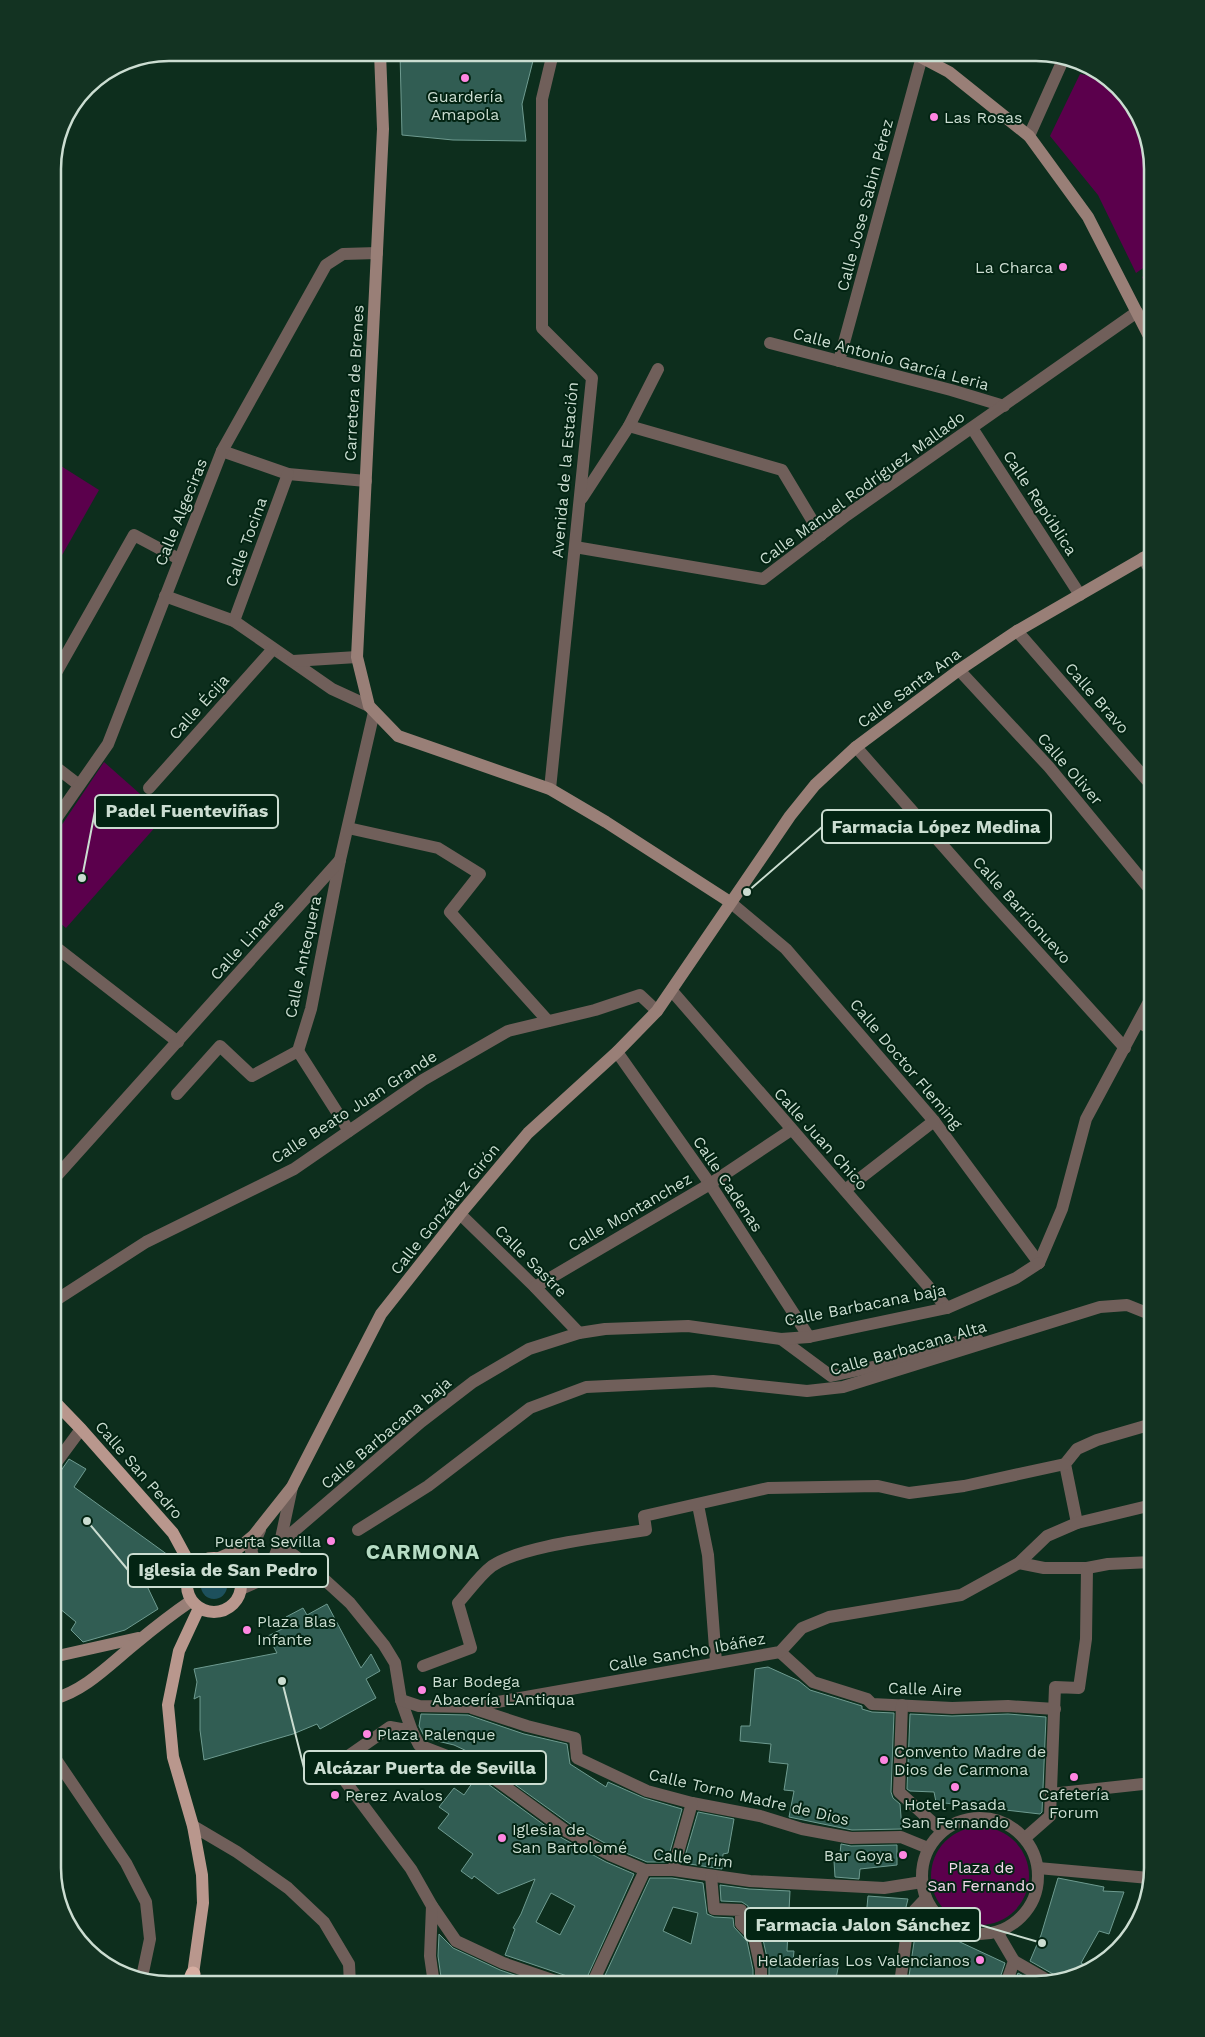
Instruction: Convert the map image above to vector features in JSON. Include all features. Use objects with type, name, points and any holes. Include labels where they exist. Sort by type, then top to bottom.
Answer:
[{"type":"main road","name":"Calle San Pedro","points":[[61,1408],[173,1533],[192,1568]]},
{"type":"main road","points":[[219,1558],[226,1561],[238,1573],[241,1589],[235,1602],[223,1611],[215,1612],[195,1604],[187,1593],[186,1584],[192,1568],[204,1560],[219,1558]]},
{"type":"main road","points":[[191,1976],[203,1903],[202,1875],[193,1826],[173,1756],[168,1705],[179,1651],[195,1604]]},
{"type":"street","name":"Carretera de Brenes","points":[[372,709],[357,657],[382,129],[380,61]]},
{"type":"street","name":"Avenida de la Estación","points":[[550,789],[592,378],[542,328],[542,100],[551,61]]},
{"type":"street","name":"Calle Jose Sabin Pérez","points":[[838,361],[917,61]]},
{"type":"street","points":[[931,61],[949,72],[1029,136],[1088,218],[1144,326]]},
{"type":"street","points":[[1029,136],[1061,64]]},
{"type":"street","name":"Calle Algeciras","points":[[61,811],[108,744],[222,451],[326,265],[343,254],[377,253]]},
{"type":"street","name":"Calle Manuel Rodríguez Mallado","points":[[575,547],[763,579],[821,534],[1137,312]]},
{"type":"street","name":"Calle Antonio García Leria","points":[[770,344],[951,390],[1004,406]]},
{"type":"street","points":[[580,502],[629,426],[658,369]]},
{"type":"street","points":[[629,426],[782,470],[821,534]]},
{"type":"street","name":"Calle República","points":[[972,428],[1080,595]]},
{"type":"street","points":[[222,451],[288,474],[366,481]]},
{"type":"street","name":"Calle Tocina","points":[[234,621],[288,474]]},
{"type":"street","points":[[61,664],[134,535],[179,559]]},
{"type":"street","name":"Calle Santa Ana","points":[[730,902],[790,816],[815,785],[856,747],[959,670],[1017,631],[1144,557]]},
{"type":"street","points":[[165,596],[234,621],[332,689],[372,709],[398,736],[550,789],[631,838],[730,902]]},
{"type":"street","name":"Calle Bravo","points":[[1017,631],[1144,777]]},
{"type":"street","name":"Calle Écija","points":[[149,788],[273,649]]},
{"type":"street","points":[[292,661],[357,657]]},
{"type":"street","name":"Calle Oliver","points":[[959,670],[1049,767],[1144,882]]},
{"type":"street","name":"Calle Antequera","points":[[298,1051],[311,1009],[372,709]]},
{"type":"street","name":"Calle Barrionuevo","points":[[856,747],[988,897],[1125,1048]]},
{"type":"street","points":[[61,771],[79,785]]},
{"type":"street","points":[[348,828],[438,848],[480,874],[450,912],[548,1021]]},
{"type":"street","name":"Calle Linares","points":[[61,1171],[340,860]]},
{"type":"street","name":"Calle González Girón","points":[[219,1558],[235,1551],[254,1536],[292,1487],[382,1314],[460,1214],[528,1134],[617,1052],[657,1011],[730,902]]},
{"type":"street","name":"Calle Doctor Fleming","points":[[730,902],[786,949],[934,1121],[1039,1263]]},
{"type":"street","points":[[61,951],[178,1042]]},
{"type":"street","name":"Calle Juan Chico","points":[[672,991],[947,1308]]},
{"type":"street","name":"Calle Beato Juan Grande","points":[[61,1297],[146,1242],[294,1169],[423,1080],[508,1031],[595,1010],[640,995],[657,1011]]},
{"type":"street","points":[[1039,1263],[1062,1209],[1086,1119],[1144,1012]]},
{"type":"street","points":[[1139,1022],[1144,1025]]},
{"type":"street","points":[[177,1094],[220,1046],[252,1076],[298,1051],[349,1131]]},
{"type":"street","name":"Calle Cadenas","points":[[617,1052],[710,1184],[808,1336]]},
{"type":"street","points":[[845,1190],[934,1121]]},
{"type":"street","name":"Calle Montanchez","points":[[535,1286],[710,1184],[791,1130]]},
{"type":"street","name":"Calle Sastre","points":[[460,1214],[535,1286],[579,1333]]},
{"type":"street","name":"Calle Barbacana baja","points":[[279,1544],[421,1422],[473,1382],[529,1348],[579,1333],[605,1329],[688,1326],[781,1339],[808,1336],[947,1308],[1016,1278],[1039,1263]]},
{"type":"street","name":"Calle Barbacana Alta","points":[[358,1530],[428,1486],[530,1408],[586,1387],[712,1381],[807,1391],[844,1387],[1100,1307],[1127,1305],[1144,1312]]},
{"type":"street","name":"Calle Barbacana Alta","points":[[781,1339],[831,1376],[891,1363],[960,1341],[1000,1338]]},
{"type":"street","points":[[423,1666],[470,1648],[458,1604],[490,1568],[505,1559],[547,1548],[646,1530],[644,1516],[768,1488],[878,1486],[909,1493],[964,1486],[1065,1464],[1077,1449],[1097,1440],[1144,1426]]},
{"type":"street","points":[[61,1455],[81,1429]]},
{"type":"street","points":[[1065,1464],[1077,1523]]},
{"type":"street","points":[[241,1589],[257,1582],[268,1572],[279,1544],[292,1487]]},
{"type":"street","points":[[698,1505],[708,1555],[716,1662]]},
{"type":"street","name":"Calle Sancho Ibáñez","points":[[401,1700],[419,1706],[469,1707],[780,1652],[802,1628],[829,1617],[961,1595],[1019,1563],[1047,1536],[1077,1523],[1144,1507]]},
{"type":"street","points":[[265,1521],[253,1542],[251,1551],[256,1562],[268,1572],[314,1570]]},
{"type":"street","points":[[279,1544],[314,1570],[350,1603],[381,1639],[395,1664],[401,1700],[412,1731],[390,1727],[334,1766],[410,1869],[456,1941],[503,1963],[539,1976]]},
{"type":"street","points":[[1019,1563],[1044,1568],[1087,1568],[1108,1564],[1144,1562]]},
{"type":"street","points":[[1025,1838],[1050,1816],[1055,1687],[1079,1688],[1086,1639],[1087,1568]]},
{"type":"street","points":[[61,1697],[89,1681],[143,1637],[195,1604]]},
{"type":"street","points":[[61,1655],[143,1637]]},
{"type":"street","name":"Calle Aire","points":[[780,1652],[813,1682],[867,1698],[872,1704],[952,1708],[1008,1706],[1055,1709]]},
{"type":"street","points":[[902,1705],[900,1792],[942,1831]]},
{"type":"street","name":"Calle Torno Madre de Dios","points":[[469,1707],[527,1726],[575,1738],[577,1758],[647,1791],[692,1803],[760,1816],[802,1829],[851,1838],[901,1837],[928,1848]]},
{"type":"street","name":"Calle Prim","points":[[412,1731],[419,1745],[480,1769],[566,1831],[610,1856],[645,1870],[673,1870],[750,1881],[884,1888],[922,1882]]},
{"type":"street","points":[[61,1769],[126,1863],[146,1902],[150,1939],[143,1973]]},
{"type":"street","points":[[1051,1794],[1144,1784]]},
{"type":"street","points":[[673,1870],[692,1803]]},
{"type":"street","points":[[976,1818],[994,1819],[1011,1826],[1025,1838],[1034,1852],[1038,1868],[1038,1884],[1034,1900],[1025,1914],[1012,1925],[997,1932],[980,1935],[963,1932],[948,1925],[935,1913],[926,1898],[922,1882],[923,1865],[928,1848],[942,1831],[958,1822],[976,1818]]},
{"type":"street","points":[[193,1826],[237,1852],[288,1888],[324,1922],[349,1964],[350,1976]]},
{"type":"street","points":[[1038,1868],[1143,1877]]},
{"type":"street","points":[[596,1976],[645,1870]]},
{"type":"street","points":[[712,1876],[714,1909],[741,1910],[741,1924],[754,1937],[761,1976]]},
{"type":"street","points":[[905,1976],[909,1916],[926,1898]]},
{"type":"street","points":[[432,1906],[430,1956],[433,1976]]},
{"type":"street","points":[[997,1932],[1014,1961],[1040,1976]]},
{"type":"street","points":[[1009,1976],[1014,1961]]},
{"type":"green space","points":[[1080,74],[1096,79],[1126,109],[1140,141],[1144,170],[1144,268],[1136,273],[1098,195],[1050,136]]},
{"type":"green space","points":[[61,466],[99,490],[61,557]]},
{"type":"green space","points":[[104,762],[165,816],[66,928],[61,924],[61,826]]},
{"type":"green space","name":"Plaza de San Fernando","points":[[980,1827],[999,1831],[1015,1841],[1025,1857],[1029,1876],[1025,1895],[1015,1911],[999,1921],[980,1925],[961,1921],[945,1911],[935,1895],[931,1876],[935,1857],[945,1841],[961,1831]]},
{"type":"water","points":[[214,1573],[223,1577],[227,1586],[223,1595],[214,1599],[205,1595],[201,1586],[205,1577]]},
{"type":"building","name":"Guardería Amapola","points":[[400,61],[533,61],[522,104],[526,141],[453,140],[402,135]]},
{"type":"building","points":[[69,1459],[86,1469],[74,1487],[168,1555],[147,1586],[158,1609],[125,1630],[83,1642],[71,1630],[76,1622],[61,1610],[61,1471]]},
{"type":"building","points":[[327,1604],[361,1668],[371,1654],[380,1671],[366,1679],[376,1698],[320,1729],[317,1724],[293,1734],[204,1760],[200,1730],[200,1696],[194,1699],[197,1682],[194,1669],[277,1653],[268,1636],[290,1625],[286,1617],[303,1608],[307,1615]]},
{"type":"building","points":[[768,1667],[799,1681],[810,1690],[862,1706],[862,1709],[872,1712],[894,1713],[891,1792],[893,1798],[900,1804],[902,1829],[852,1830],[789,1817],[794,1791],[784,1790],[788,1764],[769,1762],[771,1744],[740,1741],[741,1726],[750,1726],[755,1669]]},
{"type":"building","points":[[421,1714],[468,1715],[524,1734],[567,1744],[570,1764],[606,1787],[608,1782],[644,1798],[682,1809],[667,1862],[647,1862],[614,1848],[570,1824],[471,1753],[454,1745],[425,1738],[419,1726]]},
{"type":"building","points":[[910,1714],[952,1716],[1008,1714],[1046,1717],[1042,1812],[1040,1814],[936,1802],[934,1792],[910,1791],[907,1789]]},
{"type":"building","points":[[477,1776],[562,1838],[606,1862],[634,1874],[588,1976],[567,1976],[505,1955],[515,1929],[513,1928],[521,1914],[535,1879],[498,1894],[474,1876],[472,1879],[461,1871],[473,1854],[438,1828],[449,1814],[439,1807],[454,1788],[464,1795]],"holes":[[[551,1893],[575,1906],[560,1935],[536,1922]]]},
{"type":"building","points":[[698,1812],[734,1819],[728,1853],[723,1854],[722,1869],[683,1863]]},
{"type":"building","points":[[841,1844],[851,1846],[897,1845],[897,1865],[860,1869],[859,1879],[835,1877],[834,1861],[839,1862]]},
{"type":"building","points":[[650,1878],[672,1878],[703,1883],[707,1914],[714,1917],[733,1918],[734,1927],[747,1941],[753,1976],[605,1976]],"holes":[[[673,1907],[698,1913],[691,1944],[663,1931]]]},
{"type":"building","points":[[1058,1878],[1104,1887],[1103,1891],[1124,1892],[1109,1934],[1099,1931],[1081,1963],[1083,1965],[1053,1974],[1030,1961],[1041,1935]]},
{"type":"building","points":[[720,1885],[749,1889],[790,1891],[787,1951],[794,1951],[793,1961],[822,1962],[822,1959],[839,1963],[837,1976],[769,1976],[769,1967],[762,1935],[749,1921],[748,1906],[742,1902],[721,1901]]},
{"type":"building","points":[[868,1896],[908,1899],[906,1907],[901,1914],[899,1926],[866,1918]]},
{"type":"building","points":[[917,1922],[1005,1963],[1001,1976],[909,1976]]},
{"type":"building","points":[[439,1934],[453,1948],[517,1976],[441,1976],[438,1956]]},
{"type":"place","name":"Guardería Amapola","points":[[465,78]]},
{"type":"place","name":"Las Rosas","points":[[934,117]]},
{"type":"place","name":"La Charca","points":[[1063,267]]},
{"type":"place","name":"Padel Fuenteviñas","points":[[82,878]]},
{"type":"place","name":"Farmacia López Medina","points":[[747,892]]},
{"type":"place","name":"Iglesia de San Pedro","points":[[87,1521]]},
{"type":"place","name":"Puerta Sevilla","points":[[331,1541]]},
{"type":"place","name":"Plaza Blas Infante","points":[[247,1630]]},
{"type":"place","name":"Alcázar Puerta de Sevilla","points":[[282,1681]]},
{"type":"place","name":"Bar Bodega Abacería L'Antiqua","points":[[422,1690]]},
{"type":"place","name":"Plaza Palenque","points":[[367,1734]]},
{"type":"place","name":"Convento Madre de Dios de Carmona","points":[[884,1760]]},
{"type":"place","name":"Cafetería Forum","points":[[1074,1777]]},
{"type":"place","name":"Hotel Pasada San Fernando","points":[[955,1787]]},
{"type":"place","name":"Perez Avalos","points":[[335,1795]]},
{"type":"place","name":"Iglesia de San Bartolomé","points":[[502,1838]]},
{"type":"place","name":"Bar Goya","points":[[903,1855]]},
{"type":"place","name":"Farmacia Jalon Sánchez","points":[[1042,1943]]},
{"type":"place","name":"Heladerías Los Valencianos","points":[[980,1960]]},
{"type":"district","name":"CARMONA","points":[[423,1551]]}]
